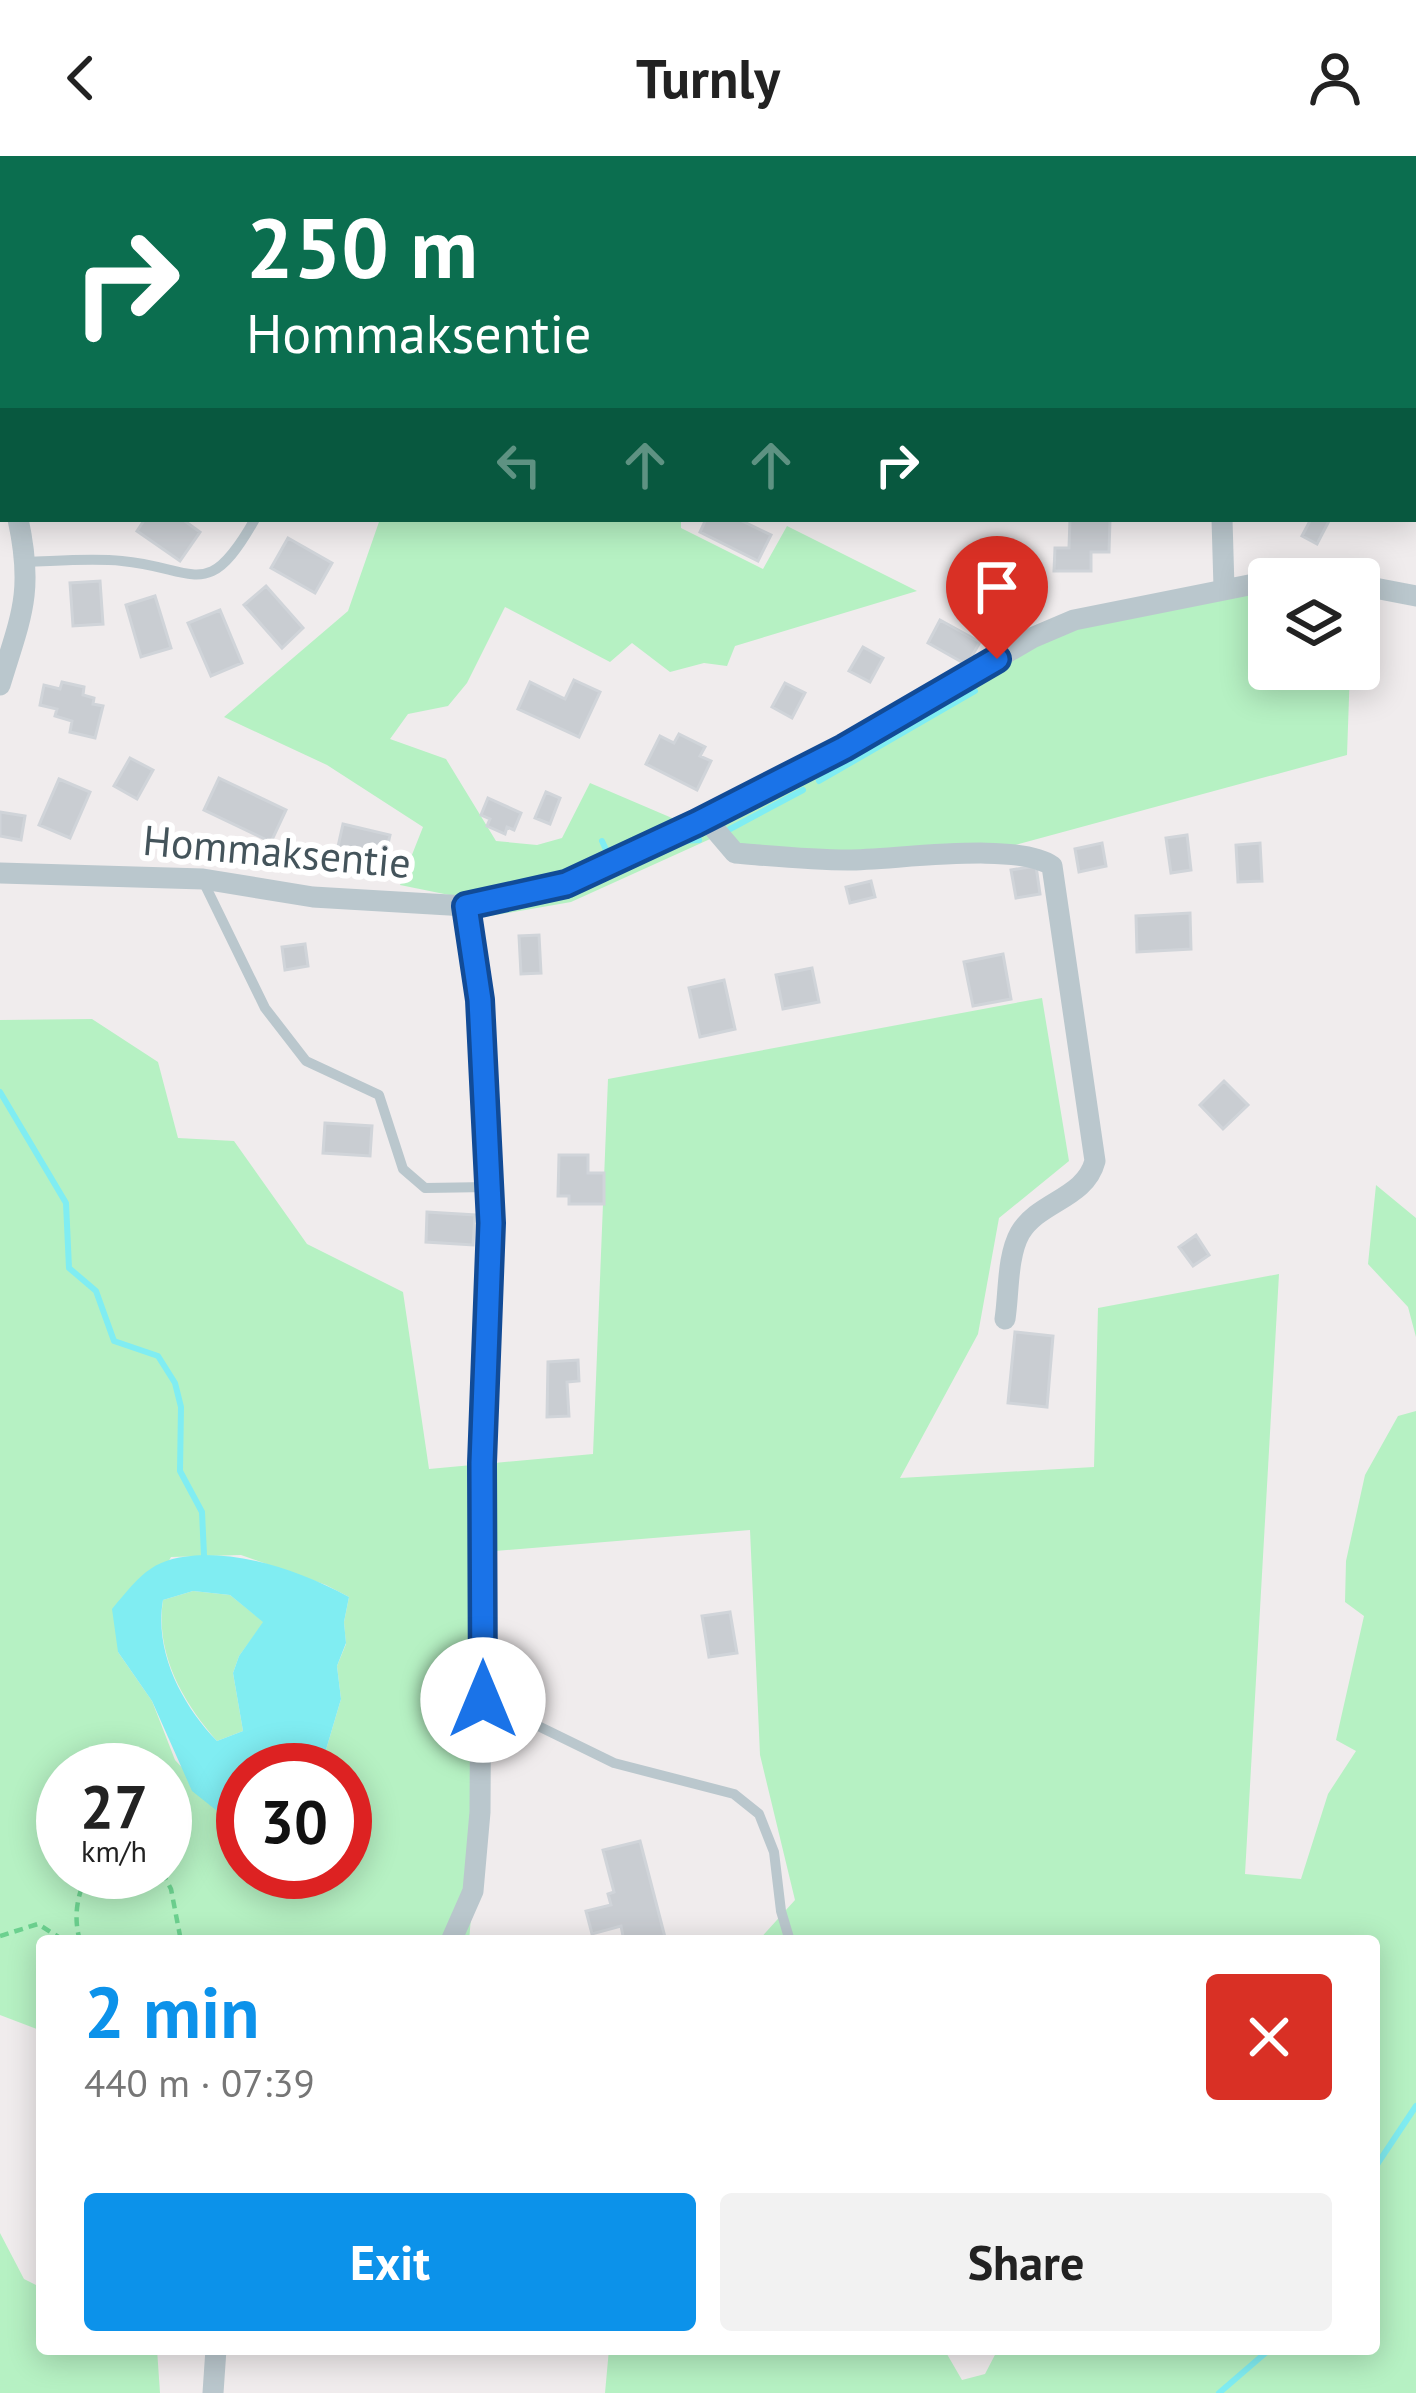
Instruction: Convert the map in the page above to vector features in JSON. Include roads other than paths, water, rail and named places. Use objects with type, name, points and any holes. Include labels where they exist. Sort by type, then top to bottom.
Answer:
[{"type":"street","points":[[0,685],[27,594],[27,562],[19,522]]},
{"type":"street","points":[[1222,522],[1224,589]]},
{"type":"street","name":"Hommaksentie","points":[[0,873],[203,879],[314,898],[466,906],[566,884],[798,772],[1034,637],[1074,620],[1248,585]]},
{"type":"street","points":[[1380,589],[1416,596]]},
{"type":"street","points":[[706,819],[735,853],[846,860],[1038,856],[1052,866],[1095,1161],[1091,1176],[1030,1221],[1018,1236],[1005,1319]]},
{"type":"street","points":[[454,1935],[473,1892],[483,1700],[482,1463],[489,1187],[480,1000],[466,906]]},
{"type":"street","points":[[213,2393],[216,2355]]},
{"type":"lane","points":[[27,562],[120,560],[190,577],[229,560],[253,522]]},
{"type":"lane","points":[[203,879],[265,1008],[306,1061],[379,1095],[403,1169],[425,1188],[489,1187]]},
{"type":"lane","points":[[483,1700],[614,1763],[734,1794],[759,1814],[774,1852],[788,1935]]},
{"type":"water","points":[[204,1555],[260,1562],[349,1597],[346,1643],[337,1666],[341,1699],[328,1743],[216,1743],[216,1810],[192,1791],[192,1743],[171,1743],[152,1701],[118,1652],[112,1609],[150,1569],[172,1559]],"holes":[[[193,1591],[230,1595],[263,1622],[233,1673],[243,1731],[217,1741],[182,1694],[167,1658],[163,1600]]]},
{"type":"waterway","points":[[819,781],[975,691]]},
{"type":"waterway","points":[[730,829],[803,790]]},
{"type":"waterway","points":[[646,857],[682,841],[699,840]]},
{"type":"waterway","points":[[602,841],[609,856]]},
{"type":"waterway","points":[[0,1092],[66,1203],[69,1268],[96,1291],[114,1341],[158,1356],[175,1383],[181,1407],[180,1471],[202,1512],[204,1555]]},
{"type":"waterway","points":[[1380,2160],[1416,2106]]},
{"type":"waterway","points":[[1219,2393],[1263,2355]]}]
